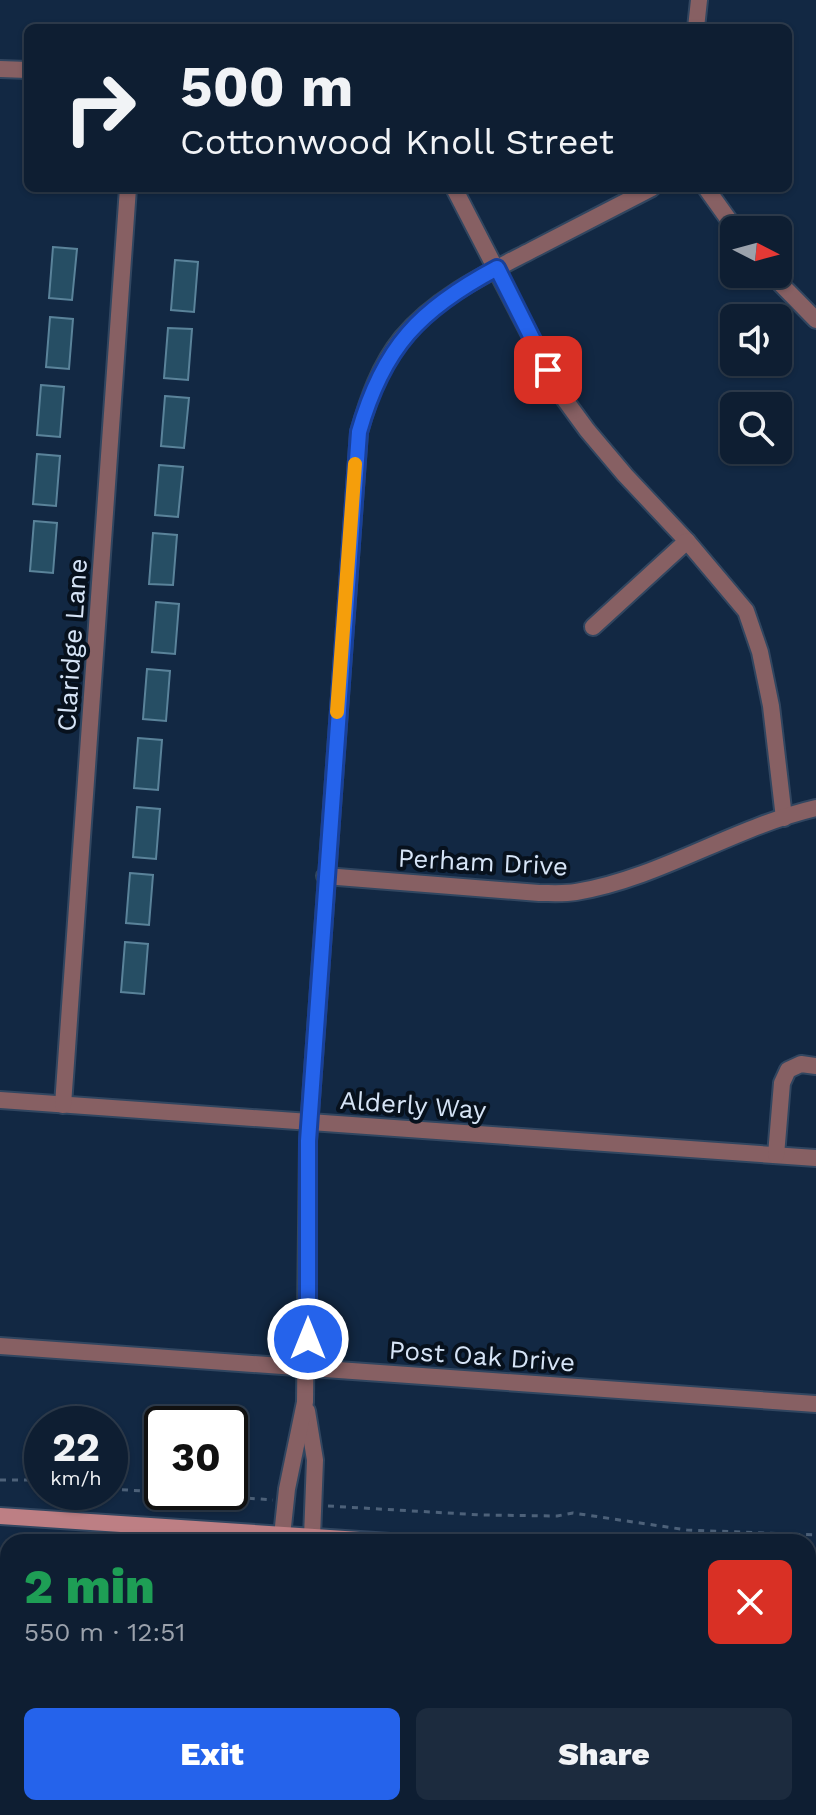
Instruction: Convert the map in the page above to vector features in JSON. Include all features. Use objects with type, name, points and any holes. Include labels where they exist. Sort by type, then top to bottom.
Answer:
[{"type":"street","points":[[696,24],[699,0]]},
{"type":"street","points":[[0,69],[24,70]]},
{"type":"street","name":"Claridge Lane","points":[[63,1105],[128,192]]},
{"type":"street","points":[[456,192],[560,393],[625,475],[687,541],[746,611],[760,652],[771,706],[784,818]]},
{"type":"street","points":[[282,1534],[305,1402],[309,1122],[354,472],[367,401],[402,338],[432,308],[464,286],[644,192]]},
{"type":"street","points":[[709,192],[726,216]]},
{"type":"street","points":[[785,288],[816,320]]},
{"type":"street","points":[[593,627],[687,541]]},
{"type":"street","name":"Perham Drive","points":[[325,876],[573,893],[650,870],[816,808]]},
{"type":"street","points":[[776,1155],[782,1083],[788,1070],[801,1064],[816,1066]]},
{"type":"street","name":"Alderly Way","points":[[0,1100],[816,1158]]},
{"type":"street","name":"Post Oak Drive","points":[[0,1346],[816,1404]]},
{"type":"street","points":[[305,1402],[315,1460],[312,1534]]},
{"type":"street","points":[[0,1516],[254,1534]]},
{"type":"path","points":[[0,1480],[24,1480]]},
{"type":"path","points":[[248,1500],[286,1503]]},
{"type":"path","points":[[313,1505],[482,1515],[557,1516],[573,1513],[687,1530],[790,1534]]},
{"type":"building","points":[[53,247],[77,249],[72,300],[49,298]]},
{"type":"building","points":[[175,260],[198,262],[194,312],[171,310]]},
{"type":"building","points":[[50,317],[73,319],[69,369],[46,367]]},
{"type":"building","points":[[168,328],[192,329],[188,380],[164,378]]},
{"type":"building","points":[[41,385],[64,387],[60,437],[37,435]]},
{"type":"building","points":[[165,396],[189,398],[184,448],[161,446]]},
{"type":"building","points":[[37,454],[60,456],[56,506],[33,504]]},
{"type":"building","points":[[159,465],[183,467],[178,517],[155,515]]},
{"type":"building","points":[[34,521],[57,523],[53,573],[30,571]]},
{"type":"building","points":[[153,533],[177,535],[173,585],[149,584]]},
{"type":"building","points":[[156,602],[179,604],[175,654],[152,652]]},
{"type":"building","points":[[147,669],[170,671],[166,721],[143,719]]},
{"type":"building","points":[[138,738],[162,740],[158,790],[134,788]]},
{"type":"building","points":[[137,807],[160,809],[156,859],[133,857]]},
{"type":"building","points":[[130,873],[153,875],[149,925],[126,923]]},
{"type":"building","points":[[125,942],[148,944],[144,994],[121,992]]},
{"type":"slow traffic","points":[[337,712],[355,464]]},
{"type":"route","points":[[308,1339],[308,1141],[359,432],[367,401],[402,338],[432,308],[497,268],[548,370]]}]
